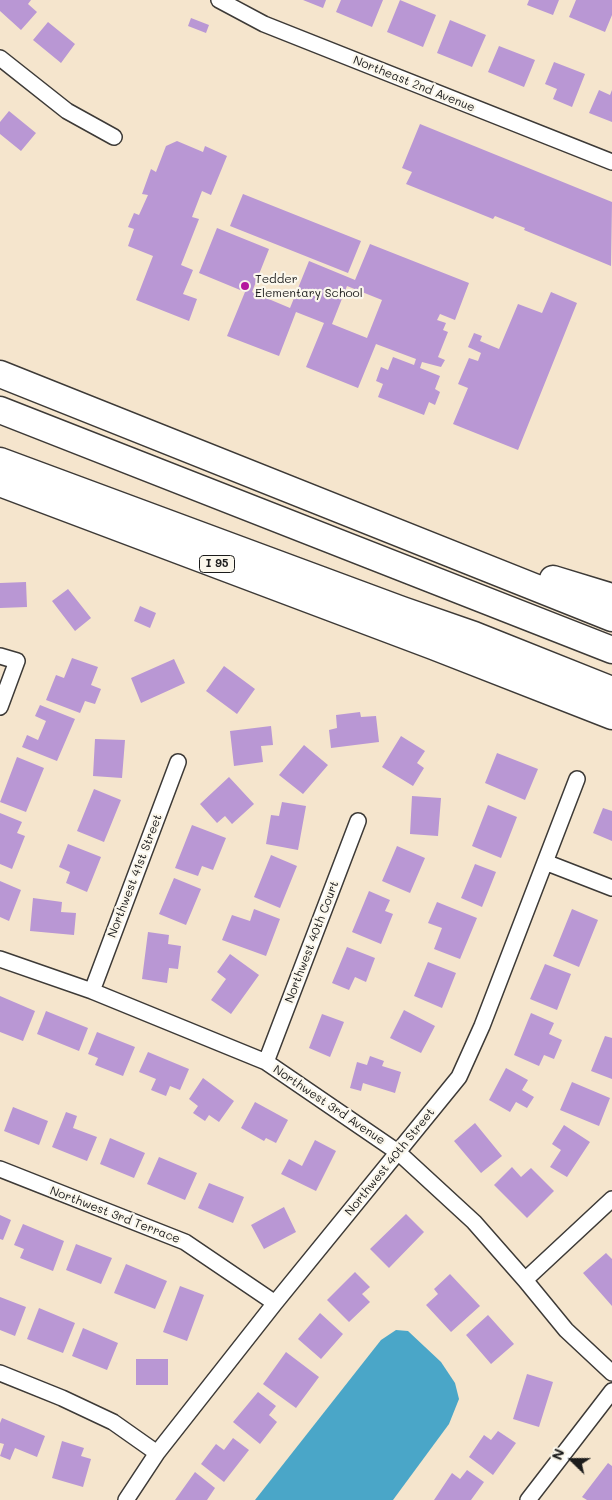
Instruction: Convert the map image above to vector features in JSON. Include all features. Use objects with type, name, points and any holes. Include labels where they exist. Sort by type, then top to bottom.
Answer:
[{"type":"highway","points":[[0,374],[612,618]]},
{"type":"highway","points":[[0,410],[612,650]]},
{"type":"highway","points":[[0,444],[404,604],[474,635],[612,690]]},
{"type":"highway","points":[[0,461],[474,635]]},
{"type":"highway","name":"I 95","points":[[0,483],[433,646],[612,716]]},
{"type":"highway","points":[[408,537],[612,597]]},
{"type":"highway","points":[[433,646],[475,680],[612,734]]},
{"type":"street","name":"Northeast 2nd Avenue","points":[[219,0],[264,24],[612,162]]},
{"type":"street","points":[[0,58],[67,111],[114,137]]},
{"type":"street","points":[[0,656],[17,661],[0,707]]},
{"type":"street","name":"Northwest 41st Street","points":[[92,991],[178,762]]},
{"type":"street","name":"Northwest 40th Street","points":[[126,1500],[157,1453],[459,1077],[482,1026],[576,779]]},
{"type":"street","name":"Northwest 40th Court","points":[[266,1062],[358,821]]},
{"type":"street","points":[[546,862],[612,888]]},
{"type":"street","name":"Northwest 3rd Avenue","points":[[0,959],[92,991],[266,1062],[399,1153],[474,1222],[566,1330],[612,1374]]},
{"type":"street","name":"Northwest 3rd Terrace","points":[[0,1169],[185,1242],[276,1303]]},
{"type":"street","points":[[525,1280],[612,1199]]},
{"type":"street","points":[[0,1373],[62,1398],[113,1422],[157,1453]]},
{"type":"street","points":[[528,1500],[612,1391]]},
{"type":"water","points":[[396,1330],[408,1331],[441,1362],[455,1383],[459,1399],[449,1424],[393,1500],[255,1500],[381,1340]]},
{"type":"building","points":[[0,0],[31,0],[28,4],[37,12],[21,30],[0,11]]},
{"type":"building","points":[[303,0],[326,0],[323,8]]},
{"type":"building","points":[[341,0],[383,0],[372,27],[336,12]]},
{"type":"building","points":[[400,0],[436,15],[423,47],[387,32]]},
{"type":"building","points":[[529,0],[559,0],[553,15],[527,5]]},
{"type":"building","points":[[576,0],[612,0],[612,15],[605,32],[569,17]]},
{"type":"building","points":[[191,18],[209,25],[206,33],[188,26]]},
{"type":"building","points":[[450,20],[486,35],[472,67],[437,53]]},
{"type":"building","points":[[48,22],[75,44],[61,63],[33,40]]},
{"type":"building","points":[[499,46],[535,60],[524,87],[488,72]]},
{"type":"building","points":[[554,62],[585,74],[572,107],[553,99],[557,89],[545,84]]},
{"type":"building","points":[[599,90],[610,95],[612,90],[612,122],[589,113]]},
{"type":"building","points":[[9,111],[36,133],[21,151],[0,134],[0,122]]},
{"type":"building","points":[[420,124],[612,202],[611,266],[495,216],[493,219],[406,184],[412,172],[402,168]]},
{"type":"building","points":[[177,141],[203,152],[205,146],[227,156],[211,195],[202,191],[192,217],[199,219],[181,265],[193,270],[183,294],[197,299],[189,321],[136,300],[153,256],[128,246],[134,229],[128,227],[134,213],[139,215],[148,195],[142,194],[151,169],[156,172],[166,146]]},
{"type":"building","points":[[243,194],[361,241],[348,273],[230,226]]},
{"type":"building","points":[[217,228],[269,249],[252,292],[290,308],[309,261],[355,280],[370,244],[469,283],[455,320],[440,314],[437,320],[446,323],[443,330],[448,332],[438,357],[445,360],[441,367],[422,362],[420,368],[440,376],[435,389],[440,392],[435,405],[429,402],[424,415],[378,397],[383,384],[376,381],[381,367],[388,370],[393,357],[414,365],[416,359],[376,344],[358,388],[306,367],[324,323],[296,312],[279,356],[227,336],[245,292],[199,273]],"holes":[[[347,286],[382,300],[367,338],[332,324]]]},
{"type":"building","points":[[551,292],[577,303],[518,450],[453,424],[468,388],[458,384],[469,358],[478,361],[481,353],[468,347],[474,333],[482,336],[480,341],[499,349],[518,304],[542,313]]},
{"type":"building","points":[[26,582],[27,607],[0,608],[0,583]]},
{"type":"building","points":[[68,589],[91,618],[75,631],[52,601]]},
{"type":"building","points":[[140,606],[156,613],[150,628],[134,621]]},
{"type":"building","points":[[72,658],[98,667],[91,685],[101,689],[95,704],[85,701],[80,713],[46,700],[56,675],[64,678]]},
{"type":"building","points":[[174,659],[185,683],[141,703],[131,678]]},
{"type":"building","points":[[224,666],[255,689],[237,714],[206,691]]},
{"type":"building","points":[[40,705],[75,719],[57,761],[22,747],[27,735],[38,740],[46,721],[35,716]]},
{"type":"building","points":[[360,712],[361,717],[376,716],[379,742],[331,748],[329,730],[337,728],[336,715]]},
{"type":"building","points":[[271,726],[273,745],[261,746],[263,762],[234,766],[230,731]]},
{"type":"building","points":[[401,736],[425,751],[417,763],[424,768],[413,786],[382,767]]},
{"type":"building","points":[[95,739],[125,740],[122,778],[93,776]]},
{"type":"building","points":[[304,745],[328,765],[303,794],[279,775]]},
{"type":"building","points":[[497,753],[538,769],[525,800],[485,783]]},
{"type":"building","points":[[17,757],[44,768],[26,812],[0,802]]},
{"type":"building","points":[[229,777],[254,804],[232,824],[225,816],[217,823],[200,804]]},
{"type":"building","points":[[94,789],[121,800],[104,842],[77,831]]},
{"type":"building","points":[[412,796],[441,798],[438,836],[410,834]]},
{"type":"building","points":[[282,802],[306,806],[298,850],[266,844],[271,815],[279,816]]},
{"type":"building","points":[[488,805],[517,817],[501,858],[472,846]]},
{"type":"building","points":[[603,808],[612,811],[612,841],[593,833]]},
{"type":"building","points":[[0,813],[22,822],[17,833],[25,836],[12,869],[0,864]]},
{"type":"building","points":[[192,825],[226,838],[213,870],[202,866],[198,876],[175,868]]},
{"type":"building","points":[[68,844],[101,857],[87,892],[66,883],[70,872],[59,867]]},
{"type":"building","points":[[397,846],[425,858],[410,893],[382,881]]},
{"type":"building","points":[[271,855],[297,866],[280,908],[254,897]]},
{"type":"building","points":[[475,864],[496,872],[482,907],[461,898]]},
{"type":"building","points":[[174,878],[201,889],[186,925],[159,914]]},
{"type":"building","points":[[0,881],[21,890],[9,921],[0,917]]},
{"type":"building","points":[[369,891],[390,900],[385,911],[393,914],[381,944],[352,932]]},
{"type":"building","points":[[33,898],[62,902],[61,912],[76,913],[74,935],[30,931]]},
{"type":"building","points":[[437,902],[477,918],[460,959],[434,949],[442,928],[428,923]]},
{"type":"building","points":[[254,909],[280,919],[266,956],[222,940],[232,915],[250,921]]},
{"type":"building","points":[[572,909],[598,920],[579,967],[553,956]]},
{"type":"building","points":[[148,932],[169,935],[168,944],[181,946],[178,969],[169,968],[167,983],[142,979]]},
{"type":"building","points":[[347,947],[375,958],[366,982],[355,977],[349,990],[332,983]]},
{"type":"building","points":[[230,954],[259,975],[231,1014],[211,1000],[226,979],[217,972]]},
{"type":"building","points":[[428,962],[456,973],[442,1008],[414,996]]},
{"type":"building","points":[[545,964],[571,974],[557,1010],[530,999]]},
{"type":"building","points":[[0,996],[35,1011],[23,1041],[0,1032]]},
{"type":"building","points":[[404,1010],[435,1026],[421,1053],[390,1038]]},
{"type":"building","points":[[46,1011],[88,1028],[79,1051],[37,1034]]},
{"type":"building","points":[[531,1013],[554,1023],[549,1034],[562,1040],[554,1059],[544,1055],[539,1066],[514,1055]]},
{"type":"building","points":[[322,1014],[344,1022],[330,1057],[309,1048]]},
{"type":"building","points":[[97,1032],[135,1047],[123,1076],[95,1065],[98,1058],[88,1054]]},
{"type":"building","points":[[605,1036],[612,1038],[612,1079],[591,1071]]},
{"type":"building","points":[[148,1052],[189,1069],[180,1090],[170,1086],[166,1096],[151,1090],[156,1079],[139,1072]]},
{"type":"building","points":[[370,1056],[384,1061],[382,1066],[401,1072],[395,1093],[363,1083],[361,1091],[350,1088],[357,1062],[367,1065]]},
{"type":"building","points":[[506,1068],[528,1080],[522,1090],[534,1097],[527,1108],[516,1102],[510,1112],[489,1100]]},
{"type":"building","points":[[203,1078],[234,1101],[219,1122],[209,1115],[205,1121],[193,1113],[198,1106],[189,1099]]},
{"type":"building","points":[[572,1082],[610,1098],[599,1126],[560,1110]]},
{"type":"building","points":[[255,1102],[288,1120],[276,1143],[266,1138],[264,1141],[241,1128]]},
{"type":"building","points":[[13,1107],[48,1121],[39,1145],[4,1131]]},
{"type":"building","points":[[66,1112],[77,1116],[73,1128],[97,1137],[87,1161],[52,1147]]},
{"type":"building","points":[[475,1123],[502,1156],[481,1173],[454,1141]]},
{"type":"building","points":[[564,1125],[590,1142],[567,1177],[550,1167],[561,1150],[552,1144]]},
{"type":"building","points":[[110,1138],[145,1153],[134,1178],[100,1164]]},
{"type":"building","points":[[315,1140],[336,1151],[316,1191],[281,1174],[289,1159],[302,1166]]},
{"type":"building","points":[[159,1157],[197,1173],[185,1200],[147,1184]]},
{"type":"building","points":[[512,1167],[521,1177],[531,1168],[554,1191],[527,1218],[494,1185]]},
{"type":"building","points":[[209,1183],[244,1197],[233,1223],[198,1208]]},
{"type":"building","points":[[284,1207],[296,1232],[264,1249],[251,1225]]},
{"type":"building","points":[[406,1214],[424,1232],[389,1268],[370,1249]]},
{"type":"building","points":[[0,1215],[11,1220],[3,1240],[0,1239]]},
{"type":"building","points":[[23,1224],[64,1241],[53,1271],[20,1258],[24,1249],[14,1245]]},
{"type":"building","points":[[76,1244],[112,1258],[101,1284],[66,1270]]},
{"type":"building","points":[[606,1253],[612,1259],[612,1306],[583,1273]]},
{"type":"building","points":[[126,1264],[167,1281],[155,1309],[114,1293]]},
{"type":"building","points":[[355,1272],[370,1287],[362,1294],[370,1302],[349,1322],[327,1300]]},
{"type":"building","points":[[450,1274],[480,1306],[451,1332],[426,1305],[438,1294],[434,1289]]},
{"type":"building","points":[[180,1286],[204,1295],[187,1341],[163,1332]]},
{"type":"building","points":[[0,1297],[26,1307],[15,1336],[0,1330]]},
{"type":"building","points":[[39,1308],[75,1323],[63,1353],[27,1339]]},
{"type":"building","points":[[320,1313],[343,1334],[321,1359],[298,1339]]},
{"type":"building","points":[[488,1315],[514,1344],[491,1364],[466,1335]]},
{"type":"building","points":[[83,1328],[118,1343],[107,1370],[72,1356]]},
{"type":"building","points":[[286,1352],[319,1377],[296,1408],[263,1384]]},
{"type":"building","points":[[136,1359],[168,1359],[168,1385],[136,1385]]},
{"type":"building","points":[[527,1374],[553,1382],[539,1427],[513,1419]]},
{"type":"building","points":[[258,1392],[276,1406],[269,1415],[277,1422],[260,1444],[233,1422]]},
{"type":"building","points":[[2,1418],[45,1436],[37,1457],[15,1448],[10,1460],[0,1456],[4,1444],[0,1443],[0,1423]]},
{"type":"building","points":[[498,1431],[516,1443],[493,1475],[469,1457],[484,1435],[491,1440]]},
{"type":"building","points":[[233,1438],[249,1450],[224,1482],[201,1464],[216,1444],[224,1450]]},
{"type":"building","points":[[62,1441],[84,1448],[81,1456],[91,1459],[83,1487],[52,1478]]},
{"type":"building","points":[[608,1463],[612,1466],[612,1500],[587,1500],[582,1497]]},
{"type":"building","points":[[467,1470],[484,1482],[471,1500],[434,1500],[452,1473],[460,1479]]},
{"type":"building","points":[[195,1472],[215,1488],[207,1500],[175,1500]]},
{"type":"place","name":"Tedder Elementary School","points":[[245,286]]}]
